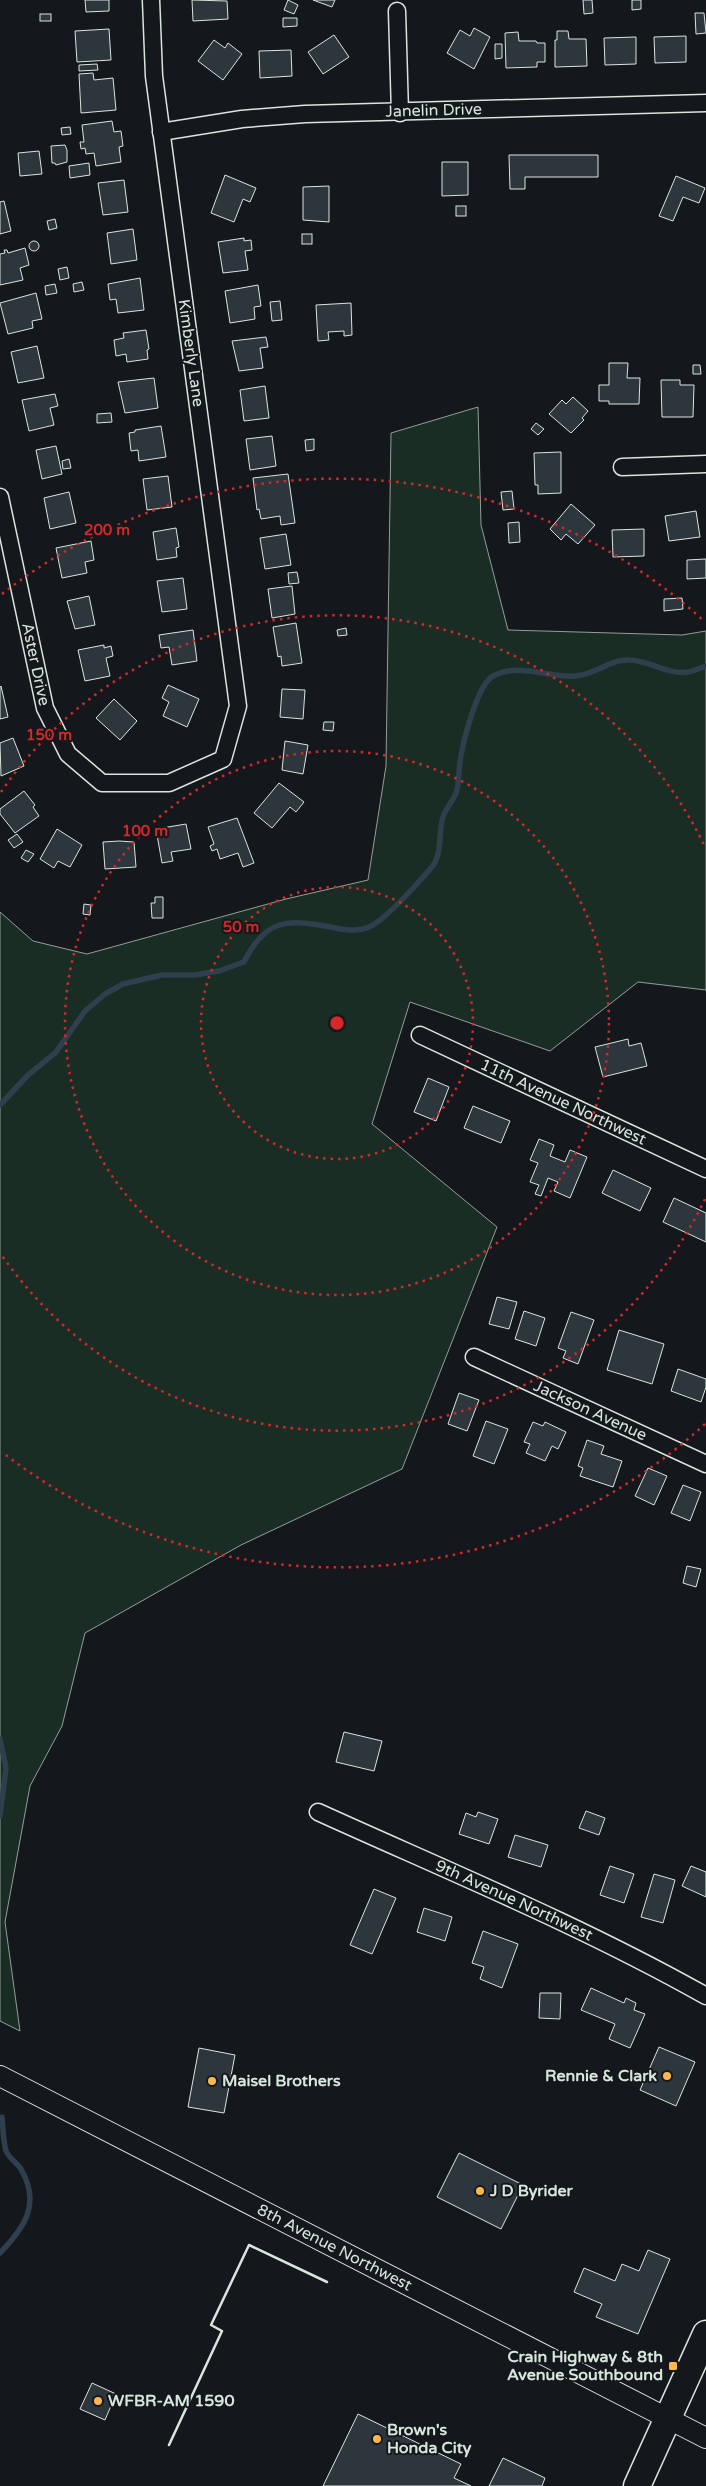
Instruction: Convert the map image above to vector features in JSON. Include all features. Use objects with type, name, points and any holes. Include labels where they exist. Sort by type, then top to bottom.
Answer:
[{"type":"main road","points":[[637,2486],[669,2420],[706,2334]]},
{"type":"street","name":"Kimberly Lane","points":[[151,0],[154,76],[238,706]]},
{"type":"street","points":[[397,11],[400,113]]},
{"type":"street","name":"Janelin Drive","points":[[161,132],[242,119],[305,114],[400,113],[706,103]]},
{"type":"street","points":[[622,467],[706,464]]},
{"type":"street","name":"Aster Drive","points":[[0,497],[45,708],[68,754],[102,783],[169,783],[223,759],[238,706]]},
{"type":"street","name":"11th Avenue Northwest","points":[[420,1035],[706,1169]]},
{"type":"street","name":"Jackson Avenue","points":[[474,1357],[706,1464]]},
{"type":"street","name":"9th Avenue Northwest","points":[[318,1812],[528,1907],[656,1968],[706,1996]]},
{"type":"street","name":"8th Avenue Northwest","points":[[0,2076],[706,2438]]},
{"type":"green space","points":[[478,407],[481,525],[508,630],[682,635],[706,631],[706,990],[638,982],[550,1051],[410,1002],[372,1124],[497,1227],[402,1469],[241,1545],[85,1633],[62,1726],[30,1786],[5,1922],[20,2031],[0,2021],[0,912],[33,941],[87,954],[286,899],[368,880],[386,766],[391,433]]},
{"type":"building","points":[[85,0],[109,0],[109,11],[86,12]]},
{"type":"building","points":[[192,0],[227,1],[228,19],[193,21]]},
{"type":"building","points":[[288,0],[298,5],[294,14],[284,10]]},
{"type":"building","points":[[313,0],[335,0],[332,7]]},
{"type":"building","points":[[583,0],[592,0],[593,13],[584,14]]},
{"type":"building","points":[[632,0],[641,0],[641,9],[632,10]]},
{"type":"building","points":[[695,13],[704,13],[706,33],[696,34]]},
{"type":"building","points":[[40,14],[51,14],[51,21],[40,21]]},
{"type":"building","points":[[283,18],[297,18],[297,26],[283,27]]},
{"type":"building","points":[[474,28],[490,37],[474,69],[447,53],[460,30],[470,36]]},
{"type":"building","points":[[109,29],[111,60],[77,62],[75,31]]},
{"type":"building","points":[[557,31],[568,31],[569,39],[586,39],[587,66],[555,67]]},
{"type":"building","points":[[518,32],[519,41],[545,43],[545,62],[537,62],[537,67],[506,68],[505,33]]},
{"type":"building","points":[[334,35],[349,57],[323,74],[308,52]]},
{"type":"building","points":[[686,36],[686,62],[655,63],[654,37]]},
{"type":"building","points":[[636,37],[636,64],[605,65],[604,38]]},
{"type":"building","points":[[214,40],[225,48],[228,43],[242,54],[223,80],[198,61]]},
{"type":"building","points":[[495,44],[502,44],[502,58],[495,59]]},
{"type":"building","points":[[291,50],[292,76],[260,78],[259,51]]},
{"type":"building","points":[[97,64],[98,70],[79,71],[79,65]]},
{"type":"building","points":[[93,73],[94,80],[113,78],[116,110],[81,113],[79,74]]},
{"type":"building","points":[[112,121],[114,132],[121,131],[123,146],[119,147],[121,162],[96,166],[94,153],[86,154],[85,148],[81,149],[80,142],[84,142],[82,125]]},
{"type":"building","points":[[70,127],[71,134],[62,135],[61,128]]},
{"type":"building","points":[[65,145],[67,162],[56,165],[52,163],[51,146]]},
{"type":"building","points":[[39,151],[42,174],[20,176],[18,153]]},
{"type":"building","points":[[509,155],[598,155],[598,177],[525,177],[525,189],[510,189]]},
{"type":"building","points":[[442,162],[468,162],[468,195],[442,196]]},
{"type":"building","points":[[89,163],[90,175],[70,178],[69,166]]},
{"type":"building","points":[[225,175],[256,188],[250,202],[243,199],[234,222],[211,213]]},
{"type":"building","points":[[676,176],[705,188],[699,203],[683,197],[673,221],[659,216]]},
{"type":"building","points":[[124,180],[128,212],[103,215],[98,183]]},
{"type":"building","points":[[329,186],[329,222],[303,220],[303,187]]},
{"type":"building","points":[[4,201],[11,231],[0,234],[0,202]]},
{"type":"building","points":[[456,206],[466,206],[466,216],[456,216]]},
{"type":"building","points":[[55,219],[57,228],[49,230],[47,221]]},
{"type":"building","points":[[133,229],[137,260],[111,264],[107,233]]},
{"type":"building","points":[[302,234],[312,234],[312,244],[302,244]]},
{"type":"building","points":[[244,238],[244,241],[251,240],[252,250],[245,251],[248,270],[223,273],[218,242]]},
{"type":"building","points":[[32,241],[36,241],[39,246],[38,250],[32,251],[29,248],[29,244]]},
{"type":"building","points":[[25,248],[29,265],[20,268],[23,280],[0,285],[0,254],[5,253],[4,250],[7,250],[8,253]]},
{"type":"building","points":[[67,267],[69,278],[60,280],[58,269]]},
{"type":"building","points":[[140,278],[144,310],[118,313],[116,299],[110,300],[108,284]]},
{"type":"building","points":[[82,282],[84,290],[74,292],[73,284]]},
{"type":"building","points":[[55,284],[57,293],[46,295],[45,286]]},
{"type":"building","points":[[258,285],[261,306],[254,307],[255,319],[230,323],[225,291]]},
{"type":"building","points":[[36,293],[42,319],[32,321],[33,328],[8,334],[0,303]]},
{"type":"building","points":[[280,301],[282,320],[272,321],[270,302]]},
{"type":"building","points":[[351,303],[352,335],[344,336],[344,331],[328,332],[329,340],[318,341],[316,305]]},
{"type":"building","points":[[146,330],[149,349],[147,350],[148,359],[127,362],[126,354],[116,356],[114,340],[124,338],[123,333]]},
{"type":"building","points":[[266,337],[268,347],[260,348],[263,368],[239,371],[232,341]]},
{"type":"building","points":[[37,346],[44,378],[18,383],[11,352]]},
{"type":"building","points":[[609,363],[628,363],[627,378],[640,378],[639,404],[609,404],[609,401],[599,401],[599,385],[609,385]]},
{"type":"building","points":[[693,365],[700,365],[701,374],[693,374]]},
{"type":"building","points":[[154,378],[158,408],[125,413],[118,382]]},
{"type":"building","points":[[661,380],[680,380],[680,385],[694,385],[693,417],[662,417]]},
{"type":"building","points":[[265,386],[269,418],[244,421],[240,390]]},
{"type":"building","points":[[55,394],[58,406],[50,408],[54,425],[29,431],[22,400]]},
{"type":"building","points":[[573,397],[588,411],[582,418],[584,420],[571,433],[549,414],[562,400],[566,404]]},
{"type":"building","points":[[111,413],[112,422],[97,423],[97,414]]},
{"type":"building","points":[[536,423],[544,429],[538,435],[531,429]]},
{"type":"building","points":[[161,426],[166,457],[139,461],[138,450],[131,451],[129,433],[135,432],[135,430]]},
{"type":"building","points":[[272,436],[276,466],[250,470],[246,439]]},
{"type":"building","points":[[314,439],[314,450],[306,451],[305,440]]},
{"type":"building","points":[[56,446],[62,474],[42,479],[36,450]]},
{"type":"building","points":[[561,452],[561,493],[538,494],[538,485],[535,485],[534,453]]},
{"type":"building","points":[[69,459],[71,468],[63,469],[62,461]]},
{"type":"building","points":[[288,474],[295,523],[281,525],[280,516],[261,519],[259,509],[257,510],[253,478]]},
{"type":"building","points":[[168,476],[172,507],[147,510],[143,479]]},
{"type":"building","points":[[512,491],[514,509],[503,510],[501,492]]},
{"type":"building","points":[[69,492],[76,523],[50,529],[44,498]]},
{"type":"building","points":[[571,504],[595,525],[578,544],[566,534],[561,540],[550,529]]},
{"type":"building","points":[[696,511],[700,537],[669,541],[665,516]]},
{"type":"building","points":[[519,522],[520,542],[509,543],[508,523]]},
{"type":"building","points":[[176,528],[179,547],[176,548],[177,557],[157,560],[153,532]]},
{"type":"building","points":[[644,529],[644,556],[613,557],[612,530]]},
{"type":"building","points":[[286,534],[291,565],[265,569],[260,538]]},
{"type":"building","points":[[91,541],[94,560],[85,562],[87,573],[62,578],[56,548]]},
{"type":"building","points":[[706,559],[706,578],[687,579],[687,560]]},
{"type":"building","points":[[297,572],[299,583],[289,584],[288,573]]},
{"type":"building","points":[[183,578],[187,609],[162,612],[157,581]]},
{"type":"building","points":[[292,586],[295,614],[272,618],[268,589]]},
{"type":"building","points":[[89,596],[95,625],[75,629],[67,601]]},
{"type":"building","points":[[682,598],[683,609],[664,611],[664,599]]},
{"type":"building","points":[[296,623],[302,663],[282,666],[281,656],[278,657],[273,627]]},
{"type":"building","points":[[346,628],[347,635],[338,636],[337,630]]},
{"type":"building","points":[[193,630],[197,661],[172,665],[169,647],[161,648],[159,635]]},
{"type":"building","points":[[104,645],[104,648],[111,646],[113,656],[106,658],[110,676],[85,681],[78,650]]},
{"type":"building","points":[[168,685],[199,699],[187,727],[163,716],[169,702],[162,698]]},
{"type":"building","points":[[0,687],[8,717],[0,719]]},
{"type":"building","points":[[282,689],[305,690],[303,719],[280,717]]},
{"type":"building","points":[[114,699],[137,721],[120,740],[96,718]]},
{"type":"building","points":[[324,722],[334,722],[333,731],[323,730]]},
{"type":"building","points":[[13,738],[24,766],[1,776],[0,743]]},
{"type":"building","points":[[285,741],[308,745],[303,774],[282,770]]},
{"type":"building","points":[[279,783],[304,802],[296,812],[290,807],[272,828],[254,813]]},
{"type":"building","points":[[24,791],[35,805],[33,807],[39,816],[15,833],[0,814],[0,809]]},
{"type":"building","points":[[237,818],[254,863],[243,867],[238,853],[220,859],[217,849],[212,851],[210,846],[214,844],[208,827]]},
{"type":"building","points":[[186,824],[191,849],[171,852],[173,861],[162,863],[156,829]]},
{"type":"building","points":[[57,829],[82,845],[70,867],[58,861],[54,868],[40,859]]},
{"type":"building","points":[[17,834],[23,842],[14,848],[8,840]]},
{"type":"building","points":[[103,842],[134,842],[136,867],[105,869]]},
{"type":"building","points":[[26,850],[34,854],[28,862],[21,858]]},
{"type":"building","points":[[155,897],[163,897],[163,918],[152,918],[151,903],[155,903]]},
{"type":"building","points":[[84,904],[91,905],[90,915],[83,914]]},
{"type":"building","points":[[628,1039],[629,1046],[641,1043],[647,1066],[603,1077],[595,1047]]},
{"type":"building","points":[[428,1078],[449,1087],[436,1121],[414,1112]]},
{"type":"building","points":[[473,1106],[510,1121],[501,1143],[464,1128]]},
{"type":"building","points":[[539,1139],[554,1145],[550,1156],[565,1162],[570,1150],[587,1157],[570,1198],[554,1191],[558,1182],[548,1178],[541,1196],[535,1194],[539,1185],[530,1182],[538,1163],[530,1160]]},
{"type":"building","points":[[613,1170],[651,1188],[640,1211],[602,1193]]},
{"type":"building","points":[[674,1198],[706,1213],[706,1242],[663,1222]]},
{"type":"building","points":[[497,1297],[517,1302],[509,1329],[489,1324]]},
{"type":"building","points":[[524,1311],[545,1318],[536,1346],[515,1339]]},
{"type":"building","points":[[571,1312],[594,1320],[578,1364],[563,1358],[566,1351],[558,1348]]},
{"type":"building","points":[[619,1330],[664,1344],[652,1384],[607,1370]]},
{"type":"building","points":[[678,1369],[706,1379],[706,1387],[701,1402],[671,1391]]},
{"type":"building","points":[[459,1393],[479,1400],[467,1431],[448,1424]]},
{"type":"building","points":[[486,1421],[508,1429],[494,1464],[473,1456]]},
{"type":"building","points":[[533,1422],[543,1426],[545,1422],[566,1432],[558,1449],[552,1446],[545,1461],[526,1453],[530,1444],[524,1442]]},
{"type":"building","points":[[587,1440],[604,1446],[601,1454],[622,1461],[613,1487],[580,1476],[583,1468],[578,1466]]},
{"type":"building","points":[[648,1468],[667,1476],[654,1505],[635,1496]]},
{"type":"building","points":[[683,1485],[701,1492],[690,1521],[671,1513]]},
{"type":"building","points":[[687,1566],[701,1569],[696,1587],[683,1583]]},
{"type":"building","points":[[344,1732],[382,1741],[374,1771],[336,1762]]},
{"type":"building","points":[[586,1811],[605,1818],[599,1835],[579,1828]]},
{"type":"building","points":[[478,1812],[498,1819],[489,1844],[459,1834],[466,1813],[476,1817]]},
{"type":"building","points":[[515,1835],[548,1845],[541,1867],[508,1857]]},
{"type":"building","points":[[610,1866],[634,1874],[624,1903],[600,1895]]},
{"type":"building","points":[[691,1866],[706,1872],[706,1897],[682,1886]]},
{"type":"building","points":[[654,1874],[675,1880],[663,1923],[641,1917]]},
{"type":"building","points":[[374,1889],[396,1898],[372,1954],[350,1945]]},
{"type":"building","points":[[424,1908],[452,1917],[445,1941],[417,1932]]},
{"type":"building","points":[[483,1931],[518,1944],[502,1988],[480,1979],[484,1967],[472,1963]]},
{"type":"building","points":[[591,1988],[624,2003],[626,1998],[636,2003],[634,2010],[645,2014],[630,2048],[609,2039],[615,2024],[581,2010]]},
{"type":"building","points":[[540,1993],[561,1993],[560,2019],[539,2018]]},
{"type":"building","name":"Rennie & Clark","points":[[659,2047],[695,2062],[676,2106],[640,2090]]},
{"type":"building","name":"Maisel Brothers","points":[[199,2048],[235,2055],[224,2113],[188,2107]]},
{"type":"building","name":"J D Byrider","points":[[459,2153],[523,2185],[501,2229],[437,2197]]},
{"type":"building","points":[[648,2250],[670,2259],[638,2334],[596,2317],[602,2304],[574,2292],[584,2268],[615,2281],[622,2264],[639,2271]]},
{"type":"building","name":"WFBR-AM 1590","points":[[92,2383],[116,2394],[105,2420],[80,2409]]},
{"type":"building","name":"Brown's Honda City","points":[[358,2414],[461,2464],[454,2478],[471,2486],[323,2486]]},
{"type":"building","name":"Brown's Honda City","points":[[503,2458],[545,2478],[542,2486],[489,2486]]},
{"type":"waterway","points":[[0,1105],[28,1075],[56,1052],[85,1011],[105,994],[123,984],[162,975],[194,975],[219,971],[244,962],[261,937],[270,929],[279,925],[302,923],[355,930],[369,927],[384,917],[435,863],[439,850],[443,817],[457,789],[460,761],[468,725],[482,689],[493,676],[513,670],[575,676],[589,673],[622,660],[644,662],[665,670],[680,672],[690,672],[706,666]]},
{"type":"waterway","points":[[0,1739],[6,1768],[0,1816]]},
{"type":"waterway","points":[[0,2253],[17,2234],[23,2224],[30,2204],[27,2182],[21,2169],[6,2151],[2,2117]]},
{"type":"wall","points":[[169,2445],[222,2331],[211,2325],[249,2245],[327,2282]]},
{"type":"place","name":"Rennie & Clark","points":[[667,2076]]},
{"type":"place","name":"Maisel Brothers","points":[[212,2081]]},
{"type":"place","name":"J D Byrider","points":[[480,2191]]},
{"type":"place","name":"Crain Highway & 8th Avenue Southbound","points":[[673,2366]]},
{"type":"place","name":"WFBR-AM 1590","points":[[98,2401]]},
{"type":"place","name":"Brown's Honda City","points":[[377,2439]]}]
